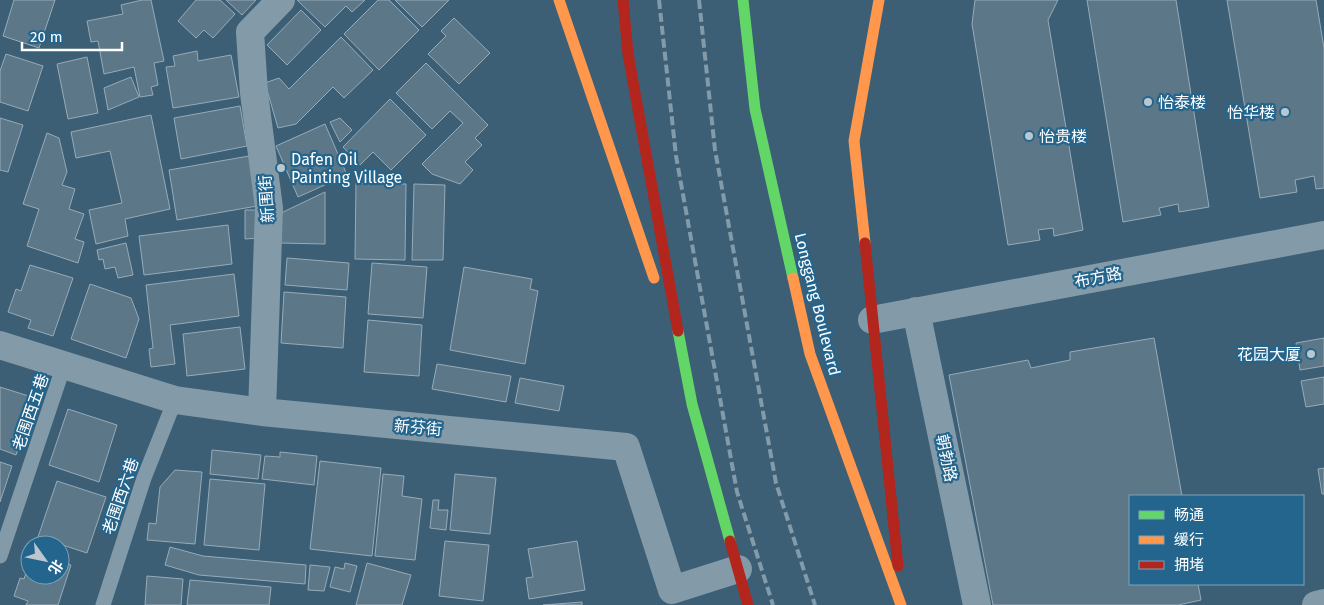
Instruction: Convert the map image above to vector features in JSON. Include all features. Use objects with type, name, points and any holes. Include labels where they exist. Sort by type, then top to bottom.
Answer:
[{"type":"highway","points":[[559,0],[685,370]]},
{"type":"highway","points":[[612,0],[628,54]]},
{"type":"highway","points":[[623,0],[628,54],[692,404],[748,605]]},
{"type":"highway","name":"Longgang Boulevard","points":[[743,0],[755,109],[810,354],[902,605]]},
{"type":"highway","points":[[879,0],[854,141],[902,605]]},
{"type":"street","name":"新围街","points":[[262,412],[269,208],[254,93],[250,32],[281,0]]},
{"type":"street","name":"布方路","points":[[872,320],[1324,234]]},
{"type":"street","name":"朝勃路","points":[[916,311],[977,605]]},
{"type":"street","name":"新芬街","points":[[0,346],[174,400],[262,412],[626,447],[672,590],[738,569]]},
{"type":"street","points":[[1316,605],[1324,604]]},
{"type":"lane","name":"老围西五巷","points":[[0,556],[64,365]]},
{"type":"lane","name":"老围西六巷","points":[[103,605],[144,478],[174,400]]},
{"type":"building","points":[[14,0],[55,0],[39,48],[3,36]]},
{"type":"building","points":[[151,0],[164,61],[154,63],[158,85],[151,87],[153,95],[140,97],[134,67],[104,74],[98,41],[91,42],[87,21],[123,14],[121,5]]},
{"type":"building","points":[[196,0],[220,0],[235,14],[213,38],[204,30],[196,38],[178,21]]},
{"type":"building","points":[[226,0],[256,0],[242,15]]},
{"type":"building","points":[[297,0],[365,0],[352,12],[346,6],[325,27]]},
{"type":"building","points":[[378,0],[389,0],[419,30],[379,70],[344,34]]},
{"type":"building","points":[[395,0],[449,0],[422,27]]},
{"type":"building","name":"怡贵楼","points":[[975,0],[1058,0],[1048,20],[1083,230],[1054,236],[1053,228],[1038,230],[1040,240],[1008,245],[972,24]]},
{"type":"building","name":"怡泰楼","points":[[1087,0],[1176,0],[1209,207],[1179,212],[1178,204],[1159,208],[1161,215],[1123,222]]},
{"type":"building","name":"怡华楼","points":[[1227,0],[1316,0],[1324,48],[1324,188],[1316,189],[1314,176],[1295,180],[1297,192],[1260,198]]},
{"type":"building","points":[[301,10],[321,30],[287,65],[267,45]]},
{"type":"building","points":[[454,18],[490,53],[459,84],[428,54],[446,36],[441,31]]},
{"type":"building","points":[[341,37],[373,70],[344,98],[333,87],[296,124],[278,128],[265,83],[279,78],[289,89]]},
{"type":"building","points":[[197,51],[198,61],[231,55],[239,97],[173,108],[166,67],[175,66],[173,56]]},
{"type":"building","points":[[6,54],[43,66],[28,111],[0,102],[0,71]]},
{"type":"building","points":[[87,57],[98,113],[68,119],[57,64]]},
{"type":"building","points":[[426,63],[488,125],[475,138],[482,145],[465,162],[473,170],[460,184],[432,174],[422,164],[463,123],[450,111],[432,129],[396,93]]},
{"type":"building","points":[[131,77],[139,97],[108,110],[104,88]]},
{"type":"building","points":[[390,99],[426,135],[391,170],[373,152],[360,165],[343,147]]},
{"type":"building","points":[[240,106],[247,146],[181,159],[174,118]]},
{"type":"building","points":[[151,115],[170,209],[125,219],[128,236],[96,244],[89,210],[122,203],[110,151],[76,158],[71,132]]},
{"type":"building","points":[[0,118],[23,125],[8,172],[0,170]]},
{"type":"building","points":[[340,118],[352,130],[340,142],[330,122]]},
{"type":"building","points":[[325,124],[347,175],[298,197],[276,146]]},
{"type":"building","points":[[47,133],[59,138],[67,172],[62,185],[75,189],[69,209],[84,214],[75,239],[84,242],[78,263],[27,246],[39,209],[23,204]]},
{"type":"building","points":[[249,156],[257,206],[177,220],[169,170]]},
{"type":"building","points":[[356,183],[406,184],[405,260],[355,259]]},
{"type":"building","points":[[414,184],[445,185],[443,260],[412,260]]},
{"type":"building","points":[[325,192],[325,244],[280,243],[281,213]]},
{"type":"building","points":[[245,210],[259,210],[259,238],[245,239]]},
{"type":"building","points":[[228,225],[232,264],[144,275],[139,236]]},
{"type":"building","points":[[126,243],[133,275],[118,278],[115,267],[105,269],[103,259],[99,260],[97,250]]},
{"type":"building","points":[[287,258],[349,263],[347,290],[285,285]]},
{"type":"building","points":[[372,263],[427,267],[423,318],[368,314]]},
{"type":"building","points":[[30,265],[73,278],[53,336],[28,328],[31,320],[8,312],[16,289],[21,291]]},
{"type":"building","points":[[464,267],[532,279],[530,289],[538,291],[525,364],[450,350]]},
{"type":"building","points":[[234,274],[239,316],[170,325],[175,364],[151,367],[149,349],[153,348],[146,285]]},
{"type":"building","points":[[90,284],[131,298],[139,319],[126,358],[71,339]]},
{"type":"building","points":[[284,292],[346,297],[343,348],[281,343]]},
{"type":"building","points":[[368,320],[422,325],[419,376],[364,372]]},
{"type":"building","points":[[240,327],[245,369],[187,376],[183,334]]},
{"type":"building","points":[[1154,338],[1182,495],[1129,495],[1129,585],[1198,585],[1201,600],[1178,605],[993,605],[949,375],[1028,360],[1031,368],[1070,360],[1070,352]]},
{"type":"building","name":"花园大厦","points":[[1324,338],[1324,366],[1300,370],[1296,343]]},
{"type":"building","points":[[437,364],[511,376],[506,402],[432,389]]},
{"type":"building","name":"花园大厦","points":[[1324,377],[1324,404],[1306,407],[1301,381]]},
{"type":"building","points":[[520,378],[564,386],[559,411],[515,403]]},
{"type":"building","points":[[0,387],[35,398],[16,455],[0,449]]},
{"type":"building","points":[[68,409],[117,425],[99,482],[49,465]]},
{"type":"building","points":[[212,450],[261,455],[258,479],[210,474]]},
{"type":"building","points":[[280,452],[317,456],[314,485],[262,479],[265,456],[280,457]]},
{"type":"building","points":[[320,461],[381,468],[372,556],[310,549]]},
{"type":"building","points":[[0,462],[12,466],[0,502]]},
{"type":"building","points":[[1324,468],[1324,494],[1322,494],[1318,469]]},
{"type":"building","points":[[175,470],[202,472],[195,544],[147,540],[149,523],[156,524],[160,487]]},
{"type":"building","points":[[383,474],[404,476],[402,496],[422,499],[415,560],[375,556]]},
{"type":"building","points":[[455,474],[496,478],[490,534],[450,530]]},
{"type":"building","points":[[210,479],[265,484],[259,550],[204,545]]},
{"type":"building","points":[[57,481],[106,497],[87,553],[70,547],[70,535],[39,535]]},
{"type":"building","points":[[433,500],[439,500],[438,510],[448,510],[446,530],[430,528]]},
{"type":"building","points":[[445,541],[489,545],[483,601],[439,596]]},
{"type":"building","points":[[577,541],[585,590],[529,599],[526,578],[533,577],[528,549]]},
{"type":"building","points":[[170,547],[203,556],[306,565],[305,584],[199,575],[165,565]]},
{"type":"building","points":[[345,563],[357,566],[350,592],[330,587],[335,567],[344,569]]},
{"type":"building","points":[[367,563],[411,575],[402,605],[356,605]]},
{"type":"building","points":[[310,565],[330,567],[324,591],[308,590]]},
{"type":"building","points":[[147,576],[183,579],[181,605],[145,605]]},
{"type":"building","points":[[20,578],[20,585],[64,585],[58,605],[26,605],[28,601],[14,596]]},
{"type":"building","points":[[190,580],[271,587],[269,605],[187,605]]},
{"type":"building","points":[[582,602],[582,605],[543,605]]},
{"type":"railway","points":[[659,0],[676,156],[737,492],[773,605]]},
{"type":"railway","points":[[699,0],[715,150],[776,483],[815,605]]},
{"type":"traffic: fast","points":[[743,0],[755,109],[793,278]]},
{"type":"traffic: fast","points":[[678,331],[692,404],[730,541]]},
{"type":"traffic: slow","points":[[559,0],[654,278]]},
{"type":"traffic: slow","points":[[865,243],[854,141],[879,0]]},
{"type":"traffic: slow","points":[[793,278],[810,354],[901,605]]},
{"type":"traffic: jam","points":[[623,0],[628,54],[678,331]]},
{"type":"traffic: jam","points":[[865,243],[898,566]]},
{"type":"traffic: jam","points":[[730,541],[748,605]]},
{"type":"place","name":"怡泰楼","points":[[1148,102]]},
{"type":"place","name":"怡华楼","points":[[1285,112]]},
{"type":"place","name":"怡贵楼","points":[[1029,136]]},
{"type":"place","name":"Dafen Oil Painting Village","points":[[281,168]]},
{"type":"place","name":"花园大厦","points":[[1311,354]]}]
